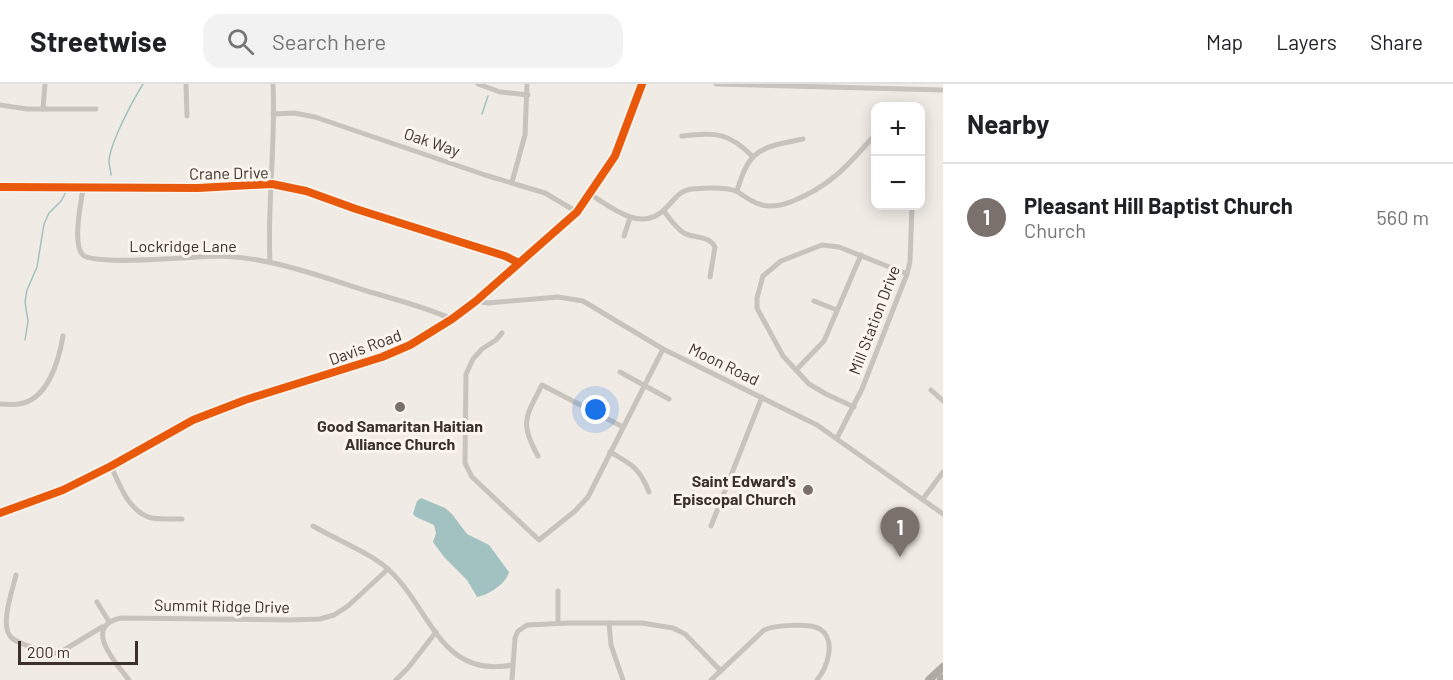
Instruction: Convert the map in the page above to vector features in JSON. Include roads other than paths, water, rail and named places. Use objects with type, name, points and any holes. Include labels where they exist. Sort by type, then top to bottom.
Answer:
[{"type":"highway","points":[[929,680],[943,666]]},
{"type":"street","points":[[44,109],[45,84]]},
{"type":"street","points":[[186,84],[187,116]]},
{"type":"street","points":[[270,262],[268,229],[272,184],[273,84]]},
{"type":"street","points":[[478,84],[500,92],[528,95]]},
{"type":"street","points":[[512,182],[525,135],[527,84]]},
{"type":"street","name":"Davis Road","points":[[0,513],[63,490],[193,420],[245,400],[382,357],[410,345],[452,319],[476,301],[577,212],[615,156],[642,84]]},
{"type":"street","points":[[716,84],[943,90]]},
{"type":"street","points":[[0,105],[27,109],[96,109]]},
{"type":"street","name":"Oak Way","points":[[273,114],[294,113],[315,117],[545,193],[577,212]]},
{"type":"street","points":[[682,136],[724,136],[738,143],[753,157]]},
{"type":"street","points":[[590,194],[630,218],[644,219],[664,211],[685,190],[737,191],[762,205],[776,207],[826,185],[871,139]]},
{"type":"street","points":[[737,191],[745,166],[759,151],[803,140]]},
{"type":"street","name":"Crane Drive","points":[[0,187],[198,188],[272,184],[306,190],[356,209],[505,256],[519,263]]},
{"type":"street","name":"Lockridge Lane","points":[[83,188],[77,247],[84,256],[89,258],[114,261],[218,256],[270,262],[424,307],[452,319]]},
{"type":"street","name":"Mill Station Drive","points":[[837,438],[854,407],[907,274],[910,262],[912,210]]},
{"type":"street","points":[[664,211],[684,233],[708,239],[713,243],[715,247],[710,277]]},
{"type":"street","points":[[624,236],[630,218]]},
{"type":"street","points":[[854,407],[809,384],[783,356],[757,308],[757,298],[763,276],[781,261],[822,245],[839,247],[907,274]]},
{"type":"street","points":[[796,370],[824,341],[861,255]]},
{"type":"street","name":"Moon Road","points":[[476,301],[488,303],[558,297],[575,298],[591,304],[663,349],[818,425],[943,514]]},
{"type":"street","points":[[814,301],[837,310]]},
{"type":"street","points":[[502,333],[473,359],[466,374],[465,463],[472,477],[539,540],[575,511],[588,497],[663,349]]},
{"type":"street","points":[[0,404],[18,405],[38,394],[54,371],[63,336]]},
{"type":"street","points":[[620,372],[669,399]]},
{"type":"street","points":[[538,456],[528,438],[526,424],[529,411],[542,385],[623,427]]},
{"type":"street","points":[[931,390],[943,401]]},
{"type":"street","points":[[711,526],[762,397]]},
{"type":"street","points":[[610,452],[635,466],[644,477],[649,492]]},
{"type":"street","points":[[111,466],[124,495],[141,513],[150,518],[182,519]]},
{"type":"street","points":[[923,499],[943,472]]},
{"type":"street","points":[[313,526],[388,569],[410,594],[436,632],[457,657],[475,665],[495,667],[512,665]]},
{"type":"street","name":"Summit Ridge Drive","points":[[108,620],[121,618],[320,619],[334,615],[348,606],[388,569]]},
{"type":"street","points":[[16,575],[6,621],[7,629],[12,639],[42,651],[59,653],[102,627],[108,620],[97,602]]},
{"type":"street","points":[[558,591],[558,623]]},
{"type":"street","points":[[512,680],[512,665],[518,631],[527,625],[558,623],[642,623],[674,628],[685,634],[721,671]]},
{"type":"street","points":[[609,623],[611,645],[623,680]]},
{"type":"street","points":[[711,680],[764,630],[776,626],[807,627],[820,629],[824,633],[829,645],[826,666],[817,680]]},
{"type":"street","points":[[102,627],[104,643],[129,680]]},
{"type":"street","points":[[396,680],[436,632]]},
{"type":"water","points":[[421,498],[445,508],[467,534],[489,545],[509,572],[500,585],[477,597],[467,580],[444,557],[433,542],[436,533],[434,525],[413,514],[417,501]]},
{"type":"waterway","points":[[111,175],[109,161],[113,144],[143,84]]},
{"type":"waterway","points":[[482,114],[488,96]]},
{"type":"waterway","points":[[25,340],[28,321],[25,302],[27,290],[37,267],[44,224],[49,213],[66,192]]},
{"type":"place","name":"Good Samaritan Haitian Alliance Church","points":[[400,407]]},
{"type":"place","name":"Saint Edward's Episcopal Church","points":[[808,490]]},
{"type":"place","name":"Pleasant Hill Baptist Church","points":[[900,557]]}]
